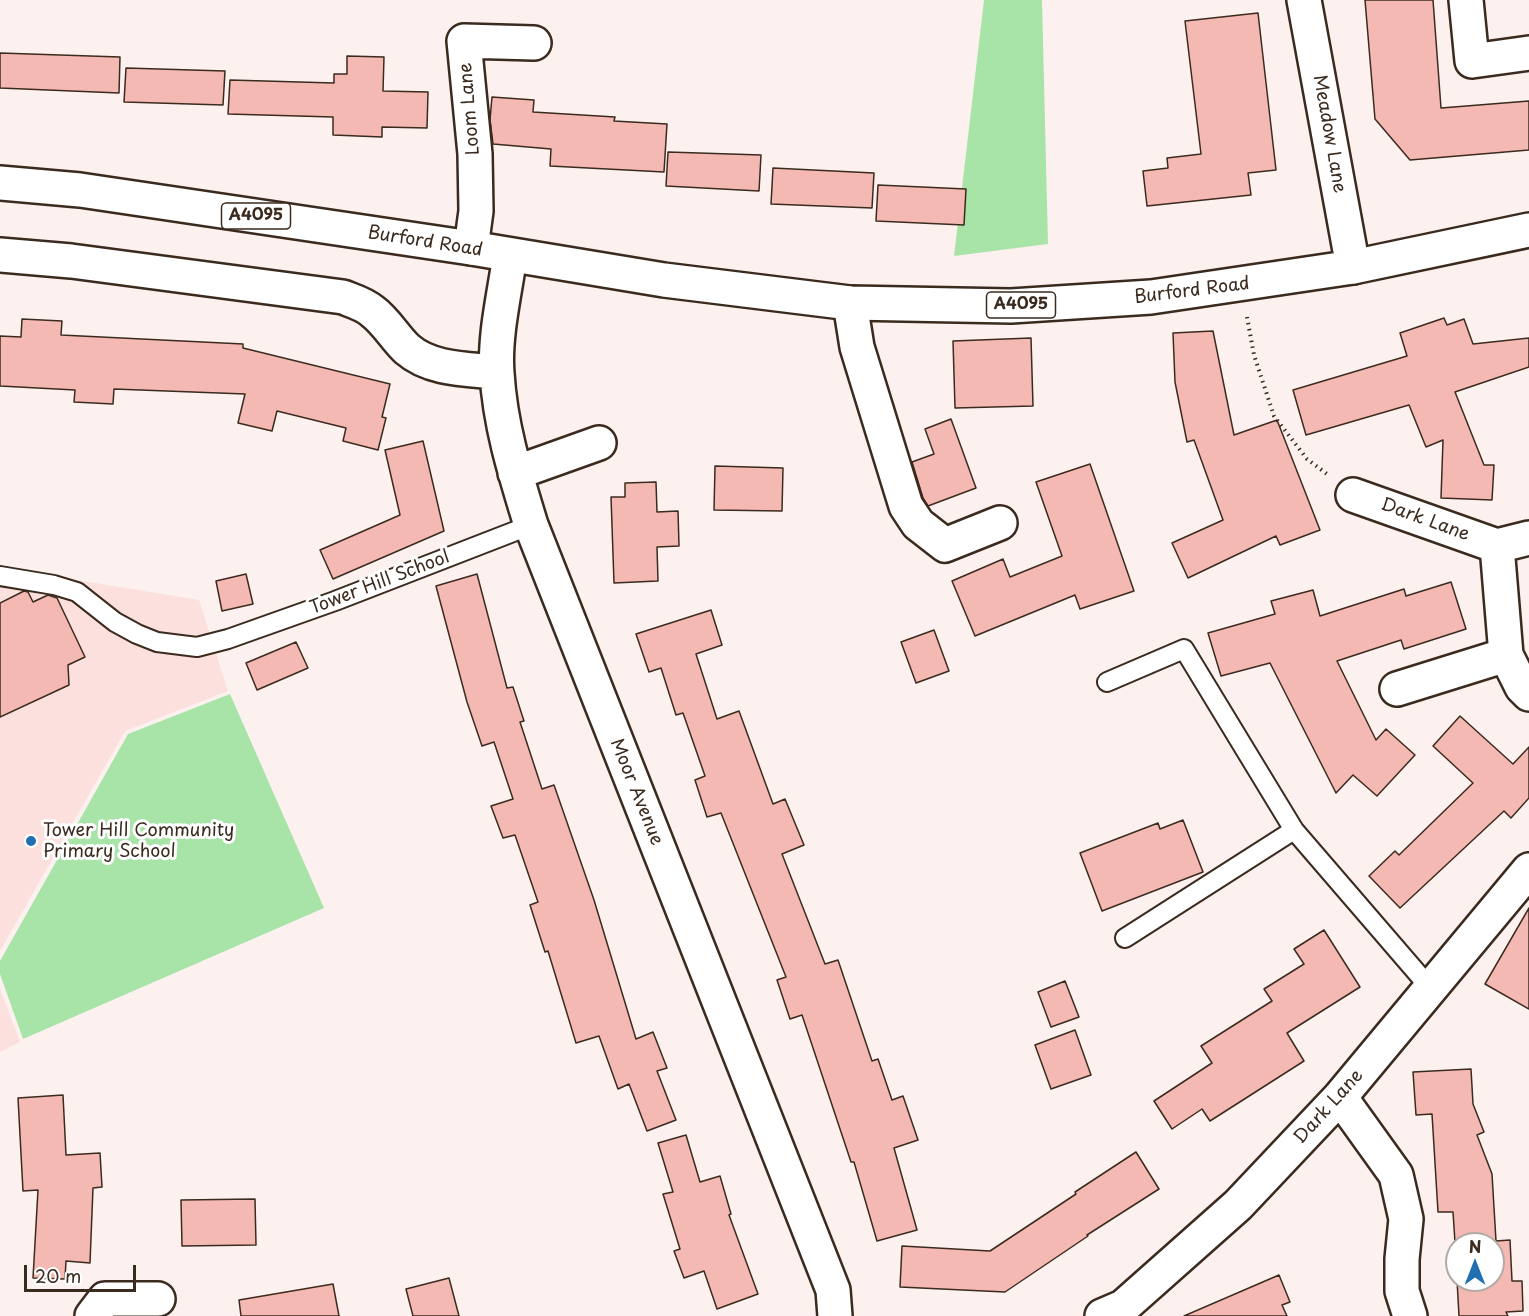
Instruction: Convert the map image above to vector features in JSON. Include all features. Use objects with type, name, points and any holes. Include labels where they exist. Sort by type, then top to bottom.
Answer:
[{"type":"street","name":"Meadow Lane","points":[[1304,0],[1353,267]]},
{"type":"street","points":[[1466,0],[1472,61],[1529,53]]},
{"type":"street","name":"Loom Lane","points":[[471,248],[476,211],[475,154],[464,41],[534,43]]},
{"type":"street","name":"Burford Road","points":[[0,183],[80,190],[471,248],[664,280],[850,303],[1011,306],[1151,297],[1353,267],[1529,230]]},
{"type":"street","points":[[0,255],[71,261],[343,297],[373,312],[408,350],[425,360],[445,366],[496,372]]},
{"type":"street","name":"Moor Avenue","points":[[510,255],[496,372],[504,430],[515,473],[531,525],[833,1290],[835,1316]]},
{"type":"street","points":[[850,303],[860,358],[906,506],[918,524],[945,544],[1000,523]]},
{"type":"street","points":[[515,473],[599,443]]},
{"type":"street","name":"Dark Lane","points":[[1353,495],[1497,546]]},
{"type":"street","points":[[1529,538],[1497,546],[1506,655],[1522,687],[1529,694]]},
{"type":"street","points":[[1397,689],[1506,655]]},
{"type":"street","name":"Dark Lane","points":[[1102,1316],[1123,1307],[1238,1205],[1340,1097],[1529,870]]},
{"type":"street","points":[[1340,1097],[1396,1175],[1406,1219],[1402,1291],[1410,1316]]},
{"type":"street","points":[[92,1316],[105,1299],[159,1299]]},
{"type":"lane","name":"Tower Hill School","points":[[0,576],[54,585],[77,592],[115,622],[157,642],[197,647],[228,639],[335,601],[531,525]]},
{"type":"lane","points":[[1107,682],[1184,649],[1294,830],[1431,989]]},
{"type":"lane","points":[[1125,938],[1294,830]]},
{"type":"path","points":[[1241,285],[1254,355],[1274,416],[1308,459],[1353,495]]},
{"type":"shaded area","name":"Tower Hill Community Primary School","points":[[0,574],[77,580],[199,600],[228,691],[125,731],[0,951]]},
{"type":"shaded area","points":[[0,989],[20,1042],[0,1052]]},
{"type":"green space","points":[[984,0],[1042,0],[1048,244],[954,256]]},
{"type":"green space","points":[[230,694],[324,908],[23,1039],[0,974],[0,961],[128,734]]},
{"type":"building","points":[[1365,0],[1433,0],[1441,108],[1529,101],[1529,150],[1410,160],[1375,119]]},
{"type":"building","points":[[1258,13],[1276,170],[1248,173],[1251,195],[1147,206],[1143,171],[1168,168],[1167,158],[1201,154],[1185,21]]},
{"type":"building","points":[[0,53],[120,57],[119,93],[0,88]]},
{"type":"building","points":[[347,56],[384,57],[383,91],[428,92],[427,128],[382,127],[382,137],[333,135],[333,117],[228,114],[230,80],[334,83],[334,74],[347,74]]},
{"type":"building","points":[[126,68],[225,71],[223,105],[124,102]]},
{"type":"building","points":[[492,97],[534,100],[533,112],[615,117],[614,121],[667,124],[664,172],[550,166],[551,149],[493,144],[490,120]]},
{"type":"building","points":[[668,152],[761,155],[759,191],[666,186]]},
{"type":"building","points":[[773,168],[874,173],[872,208],[771,204]]},
{"type":"building","points":[[878,185],[966,189],[964,225],[876,221]]},
{"type":"building","points":[[1444,318],[1447,325],[1464,319],[1473,344],[1529,338],[1529,367],[1455,392],[1484,465],[1494,465],[1492,500],[1441,498],[1443,440],[1426,447],[1409,405],[1306,435],[1293,390],[1407,356],[1400,333]]},
{"type":"building","points":[[22,319],[62,321],[61,335],[243,344],[243,348],[390,384],[382,417],[386,418],[378,450],[343,441],[346,428],[277,411],[272,431],[238,423],[245,394],[114,389],[113,404],[74,402],[75,390],[0,386],[0,336],[21,337]]},
{"type":"building","points":[[1213,331],[1234,435],[1277,420],[1320,530],[1280,545],[1276,536],[1188,578],[1172,543],[1223,520],[1194,440],[1187,442],[1175,382],[1173,333]]},
{"type":"building","points":[[1031,338],[1033,406],[955,408],[953,341]]},
{"type":"building","points":[[951,419],[976,488],[928,506],[923,498],[912,462],[934,454],[925,429]]},
{"type":"building","points":[[423,441],[444,531],[333,579],[320,550],[400,515],[385,450]]},
{"type":"building","points":[[1090,464],[1134,591],[1080,609],[1075,595],[975,636],[952,581],[1003,559],[1010,577],[1062,556],[1036,482]]},
{"type":"building","points":[[715,466],[783,468],[782,511],[714,510]]},
{"type":"building","points":[[656,482],[657,512],[678,511],[679,546],[657,547],[658,581],[614,583],[611,497],[625,497],[625,483]]},
{"type":"building","points":[[246,574],[253,604],[222,611],[216,581]]},
{"type":"building","points":[[477,574],[507,688],[513,687],[524,721],[520,722],[542,789],[554,785],[594,900],[636,1039],[653,1032],[667,1068],[657,1071],[676,1120],[647,1131],[629,1084],[618,1089],[599,1036],[576,1043],[548,951],[545,952],[530,905],[538,902],[515,835],[503,838],[491,806],[513,799],[494,742],[482,746],[467,702],[436,586]]},
{"type":"building","points":[[1451,582],[1466,629],[1404,649],[1401,640],[1337,661],[1376,740],[1386,729],[1415,755],[1377,796],[1353,775],[1336,793],[1270,663],[1221,676],[1208,633],[1275,614],[1271,601],[1313,590],[1320,616],[1404,589],[1406,596]]},
{"type":"building","points":[[24,591],[28,592],[33,602],[48,595],[57,598],[85,657],[68,665],[69,685],[0,717],[0,603]]},
{"type":"building","points":[[711,610],[722,645],[696,654],[717,719],[739,711],[773,804],[785,799],[804,845],[782,854],[825,964],[838,960],[872,1061],[878,1059],[892,1100],[903,1096],[918,1140],[894,1148],[917,1230],[877,1241],[854,1162],[851,1162],[802,1015],[790,1019],[777,980],[786,977],[721,813],[707,817],[695,780],[705,776],[683,713],[676,715],[661,668],[649,672],[636,634]]},
{"type":"building","points":[[934,630],[949,671],[916,683],[901,642]]},
{"type":"building","points":[[296,642],[308,668],[257,690],[246,663]]},
{"type":"building","points":[[1460,716],[1513,764],[1529,747],[1529,798],[1511,818],[1504,811],[1400,908],[1369,876],[1395,851],[1399,855],[1473,783],[1433,746]]},
{"type":"building","points":[[1183,820],[1203,872],[1102,911],[1080,853],[1158,823],[1160,829]]},
{"type":"building","points":[[1529,908],[1529,1009],[1485,984]]},
{"type":"building","points":[[1324,930],[1360,987],[1287,1033],[1304,1061],[1210,1121],[1202,1109],[1172,1129],[1154,1101],[1212,1063],[1201,1046],[1272,1001],[1264,989],[1304,964],[1294,949]]},
{"type":"building","points":[[1065,981],[1079,1017],[1051,1027],[1038,992]]},
{"type":"building","points":[[1075,1030],[1091,1075],[1051,1089],[1035,1045]]},
{"type":"building","points":[[1471,1069],[1473,1104],[1484,1132],[1477,1135],[1492,1174],[1495,1232],[1454,1232],[1453,1212],[1438,1212],[1432,1114],[1416,1115],[1413,1072]]},
{"type":"building","points":[[63,1095],[66,1155],[100,1153],[102,1187],[93,1188],[90,1263],[66,1261],[65,1279],[33,1278],[38,1190],[23,1191],[18,1098]]},
{"type":"building","points":[[686,1135],[700,1182],[720,1176],[731,1214],[729,1215],[758,1294],[717,1309],[704,1271],[684,1278],[674,1251],[680,1249],[663,1194],[673,1192],[658,1143]]},
{"type":"building","points":[[1136,1152],[1159,1189],[1005,1292],[900,1287],[902,1246],[990,1251]]},
{"type":"building","points":[[255,1199],[256,1245],[182,1246],[181,1200]]},
{"type":"building","points":[[1505,1240],[1510,1240],[1512,1281],[1522,1281],[1523,1311],[1506,1312],[1508,1316],[1459,1316],[1458,1292],[1505,1292]]},
{"type":"building","points":[[1279,1275],[1290,1302],[1282,1305],[1287,1316],[1184,1316]]},
{"type":"building","points":[[449,1278],[459,1316],[413,1316],[406,1289]]},
{"type":"building","points":[[333,1284],[339,1316],[241,1316],[239,1300]]},
{"type":"place","name":"Tower Hill Community Primary School","points":[[31,841]]}]
